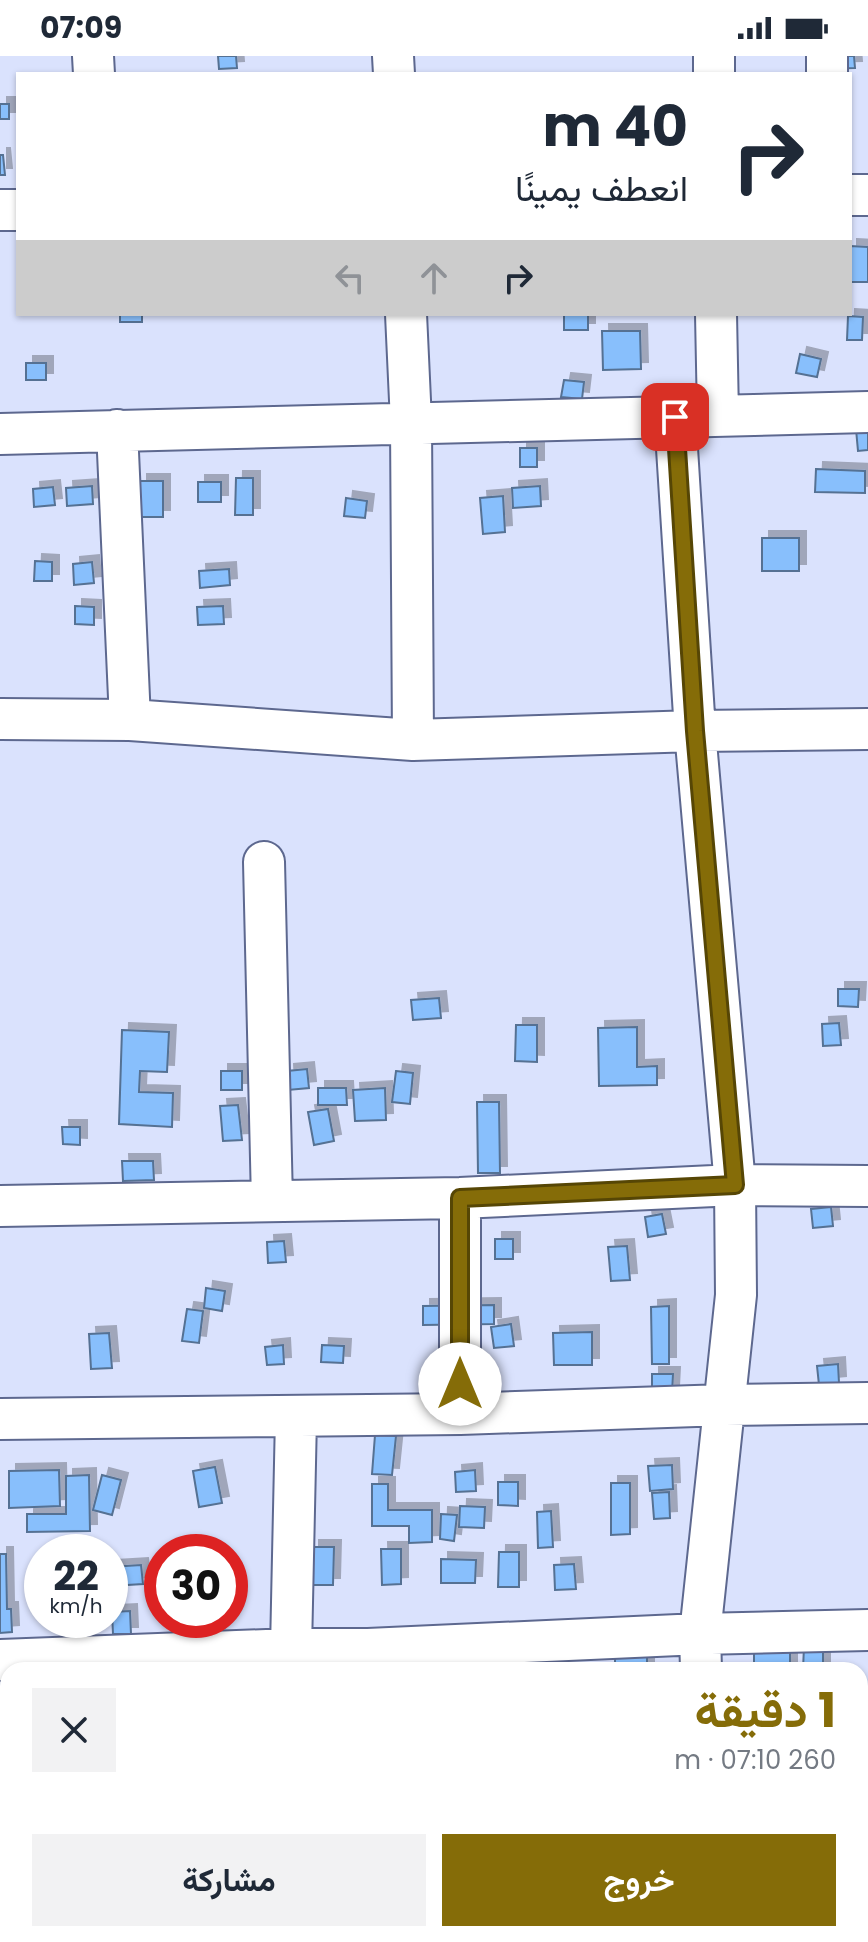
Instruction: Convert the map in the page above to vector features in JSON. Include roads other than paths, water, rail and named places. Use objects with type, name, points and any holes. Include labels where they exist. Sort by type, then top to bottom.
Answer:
[{"type":"street","points":[[406,316],[411,422],[413,740]]},
{"type":"street","points":[[716,316],[718,416]]},
{"type":"street","points":[[0,434],[868,412]]},
{"type":"street","points":[[675,417],[695,731],[735,1185],[736,1295],[701,1652]]},
{"type":"street","points":[[117,430],[130,720]]},
{"type":"street","points":[[0,719],[130,720],[413,740],[868,729]]},
{"type":"street","points":[[264,862],[272,1201]]},
{"type":"street","points":[[0,1206],[460,1198],[735,1185],[868,1186]]},
{"type":"street","points":[[460,1198],[460,1414]]},
{"type":"street","points":[[0,1419],[460,1414],[868,1403]]},
{"type":"street","points":[[291,1649],[296,1417]]},
{"type":"street","points":[[0,1660],[291,1649],[368,1659],[701,1652],[868,1630]]}]
